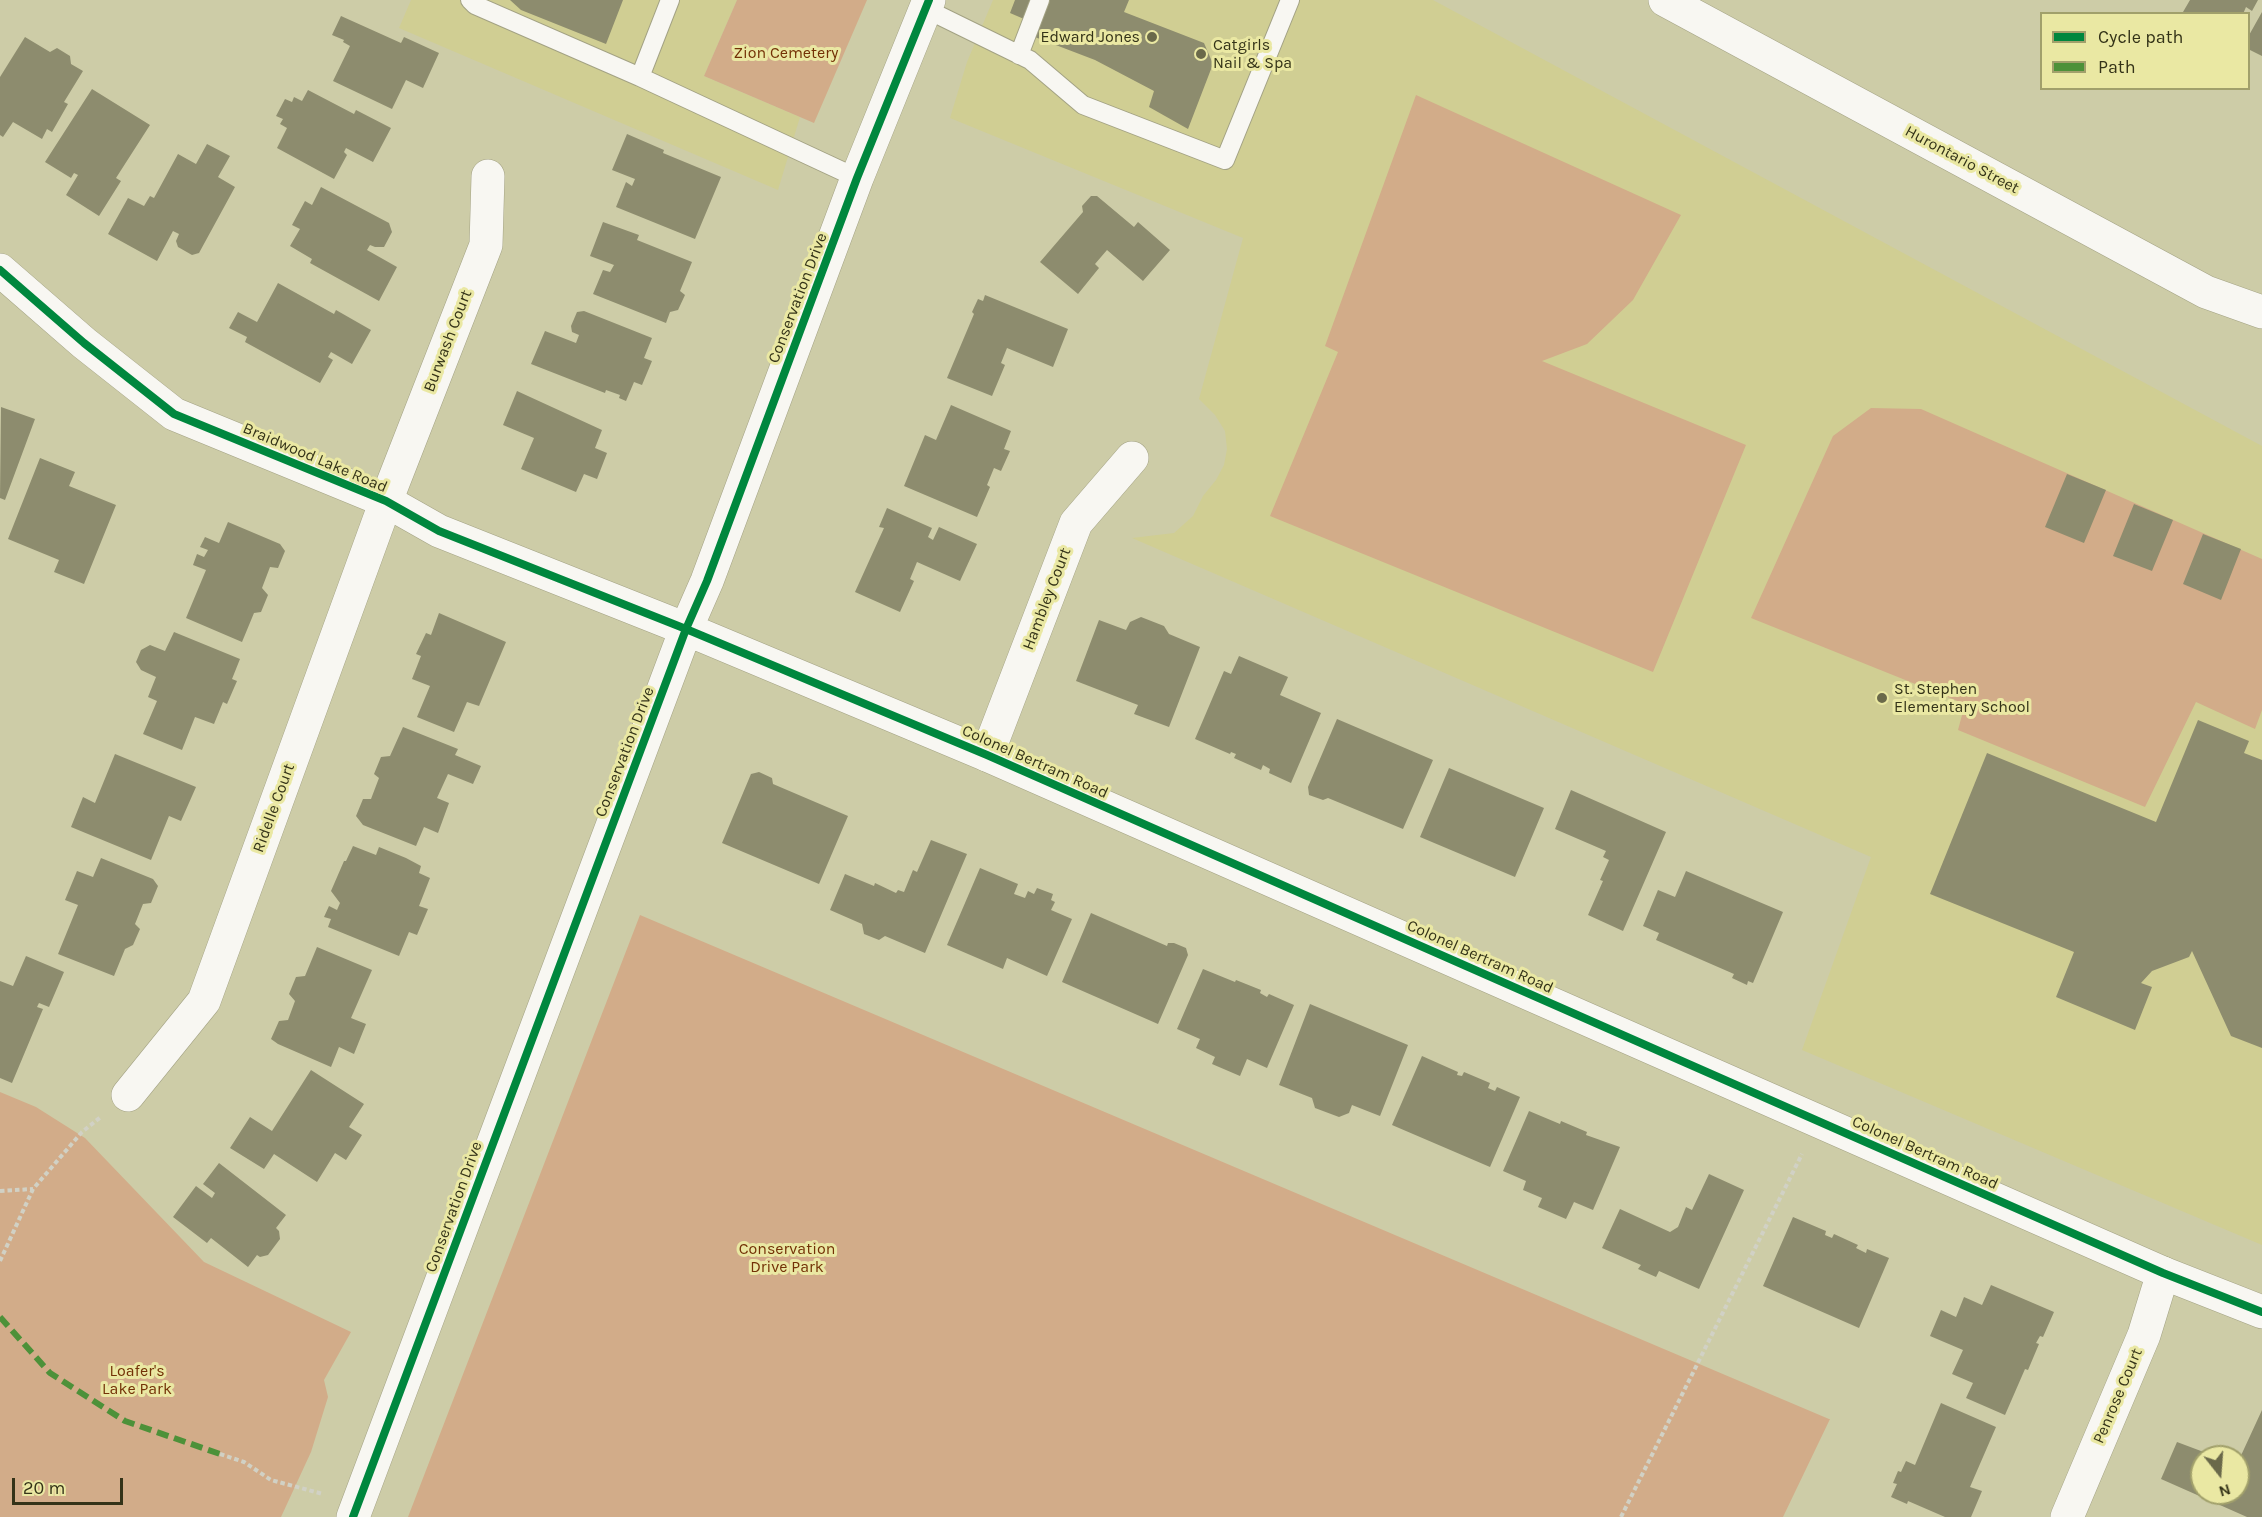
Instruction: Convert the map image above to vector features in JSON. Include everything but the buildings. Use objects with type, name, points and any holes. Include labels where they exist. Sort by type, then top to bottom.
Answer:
[{"type":"street","name":"Hurontario Street","points":[[1665,0],[2205,292],[2262,312]]},
{"type":"street","name":"Conservation Drive","points":[[355,1510],[857,178],[927,5]]},
{"type":"street","name":"Burwash Court","points":[[386,501],[486,244],[488,176]]},
{"type":"street","name":"Braidwood Lake Road","points":[[0,270],[84,343],[174,414],[386,501],[439,531],[686,629]]},
{"type":"street","name":"Hambley Court","points":[[987,755],[1076,523],[1132,458]]},
{"type":"street","name":"Ridelle Court","points":[[128,1095],[204,1001],[386,501]]},
{"type":"street","name":"Colonel Bertram Road","points":[[686,629],[987,755],[2163,1273],[2262,1312]]},
{"type":"street","name":"Penrose Court","points":[[2067,1517],[2144,1335],[2163,1273]]},
{"type":"lane","points":[[470,0],[475,5],[640,77],[857,178]]},
{"type":"lane","points":[[640,77],[670,0]]},
{"type":"lane","points":[[1019,55],[1040,0]]},
{"type":"lane","points":[[927,5],[1030,60],[1083,105],[1225,160],[1290,0]]},
{"type":"path","points":[[0,1261],[33,1189],[82,1132],[128,1095]]},
{"type":"path","points":[[1621,1517],[1819,1121]]},
{"type":"path","points":[[0,1191],[33,1189]]},
{"type":"path","points":[[220,1454],[244,1462],[271,1480],[355,1510]]},
{"type":"shaded area","points":[[411,0],[737,0],[704,76],[800,117],[778,190],[399,28]]},
{"type":"shaded area","name":"St. Stephen Elementary School","points":[[993,0],[1433,0],[2262,446],[2262,1245],[1802,1050],[1871,857],[1132,538],[1174,533],[1193,516],[1203,496],[1224,465],[1227,449],[1225,431],[1215,415],[1199,399],[1243,238],[950,118],[967,62]]},
{"type":"green space","name":"Zion Cemetery","points":[[737,0],[867,0],[814,123],[704,76]]},
{"type":"green space","points":[[1416,95],[1681,215],[1633,300],[1587,344],[1542,361],[1746,445],[1653,672],[1270,516],[1338,352],[1325,346]]},
{"type":"green space","points":[[1871,408],[1921,409],[2262,559],[2262,710],[2255,729],[2196,702],[2145,807],[1958,730],[1965,704],[1751,618],[1833,436]]},
{"type":"green space","name":"Conservation Drive Park","points":[[640,915],[1830,1419],[1783,1517],[408,1517]]},
{"type":"green space","name":"Loafer's Lake Park","points":[[0,1092],[36,1107],[85,1138],[204,1262],[351,1332],[324,1380],[328,1397],[311,1452],[281,1517],[0,1517]]},
{"type":"marked path","points":[[0,1317],[50,1373],[125,1421],[220,1454]]},
{"type":"cycle path","points":[[353,1517],[857,178],[929,0]]},
{"type":"cycle path","points":[[0,270],[84,343],[174,414],[386,501],[439,531],[686,629],[987,755],[2163,1273],[2262,1312]]},
{"type":"place","name":"Edward Jones","points":[[1152,37]]},
{"type":"place","name":"Catgirls Nail & Spa","points":[[1201,54]]},
{"type":"place","name":"St. Stephen Elementary School","points":[[1882,698]]}]
